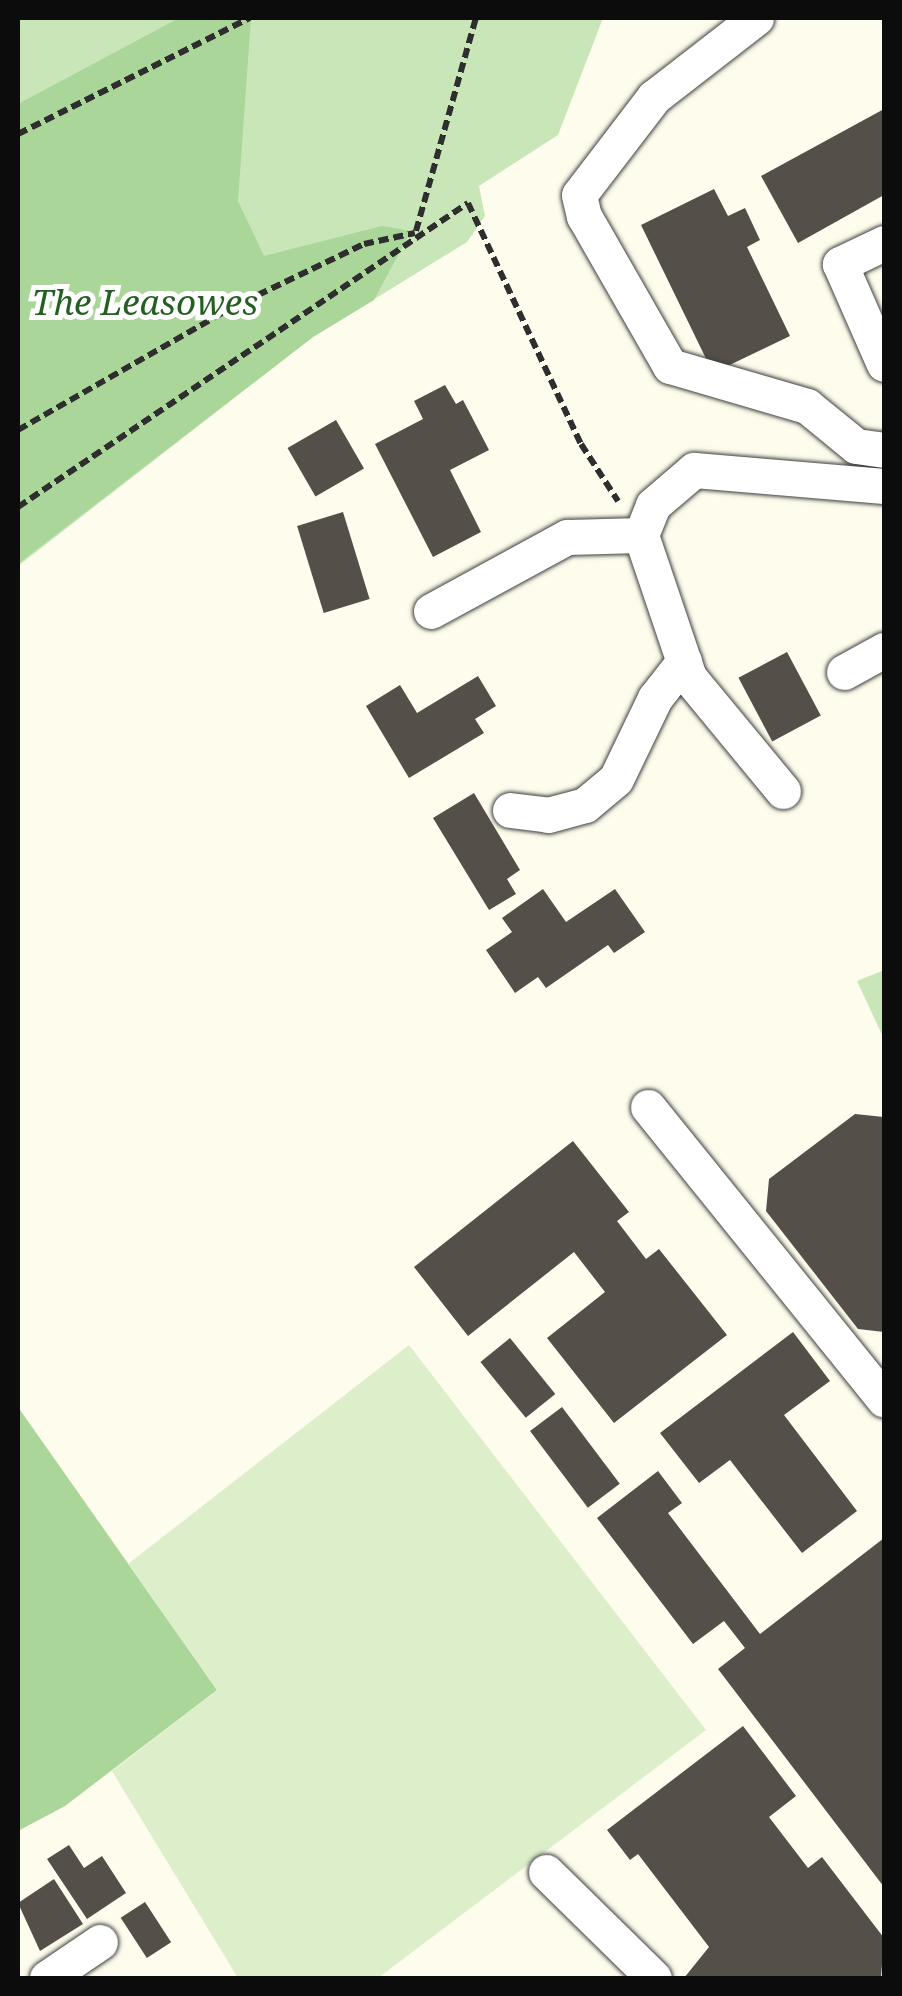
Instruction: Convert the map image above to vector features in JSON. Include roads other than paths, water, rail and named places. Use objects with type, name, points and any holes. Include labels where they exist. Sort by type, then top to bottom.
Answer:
[{"type":"street","points":[[756,18],[654,97],[579,194],[584,216],[670,366],[807,406],[856,446],[884,450]]},
{"type":"street","points":[[884,243],[840,264],[884,364]]},
{"type":"street","points":[[783,791],[684,661],[641,536],[652,505],[694,470],[884,486]]},
{"type":"street","points":[[431,610],[567,537],[641,536]]},
{"type":"street","points":[[844,672],[884,650]]},
{"type":"street","points":[[510,810],[548,815],[585,805],[616,779],[655,698],[684,661]]},
{"type":"street","points":[[648,1106],[884,1397]]},
{"type":"street","points":[[546,1872],[654,1978]]},
{"type":"street","points":[[56,1976],[100,1942]]},
{"type":"park label","name":"The Leasowes","points":[[145,302]]}]
